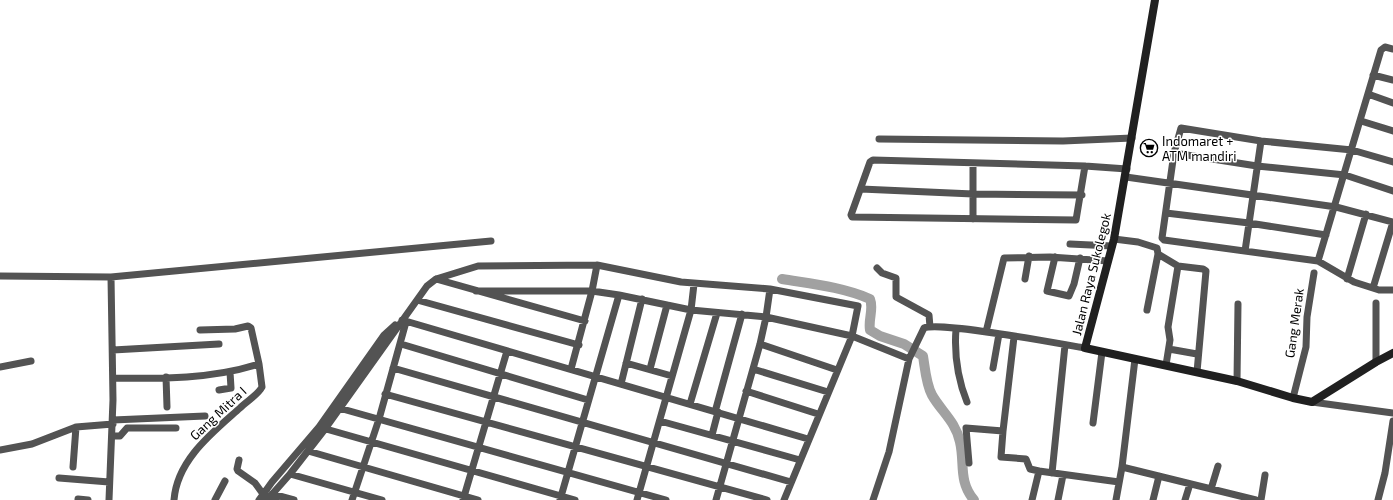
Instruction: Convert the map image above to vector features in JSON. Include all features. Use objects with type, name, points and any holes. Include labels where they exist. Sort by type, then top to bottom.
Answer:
[{"type":"street","name":"Jalan Raya Sukolegok","points":[[1155,0],[1113,242],[1085,348],[1237,381],[1293,398],[1312,402]]},
{"type":"street","points":[[1318,261],[1336,207],[1382,48],[1386,47],[1393,49]]},
{"type":"street","points":[[1373,75],[1393,80]]},
{"type":"street","points":[[1368,94],[1393,103]]},
{"type":"street","points":[[1361,121],[1393,130]]},
{"type":"street","points":[[1393,162],[1352,150],[1261,142],[1182,128],[1180,129],[1174,153],[1162,238],[1164,240],[1318,261],[1347,279],[1373,288],[1393,290]]},
{"type":"street","points":[[879,138],[1063,141],[1132,138]]},
{"type":"street","points":[[1245,250],[1261,142]]},
{"type":"street","points":[[1174,153],[1257,166],[1345,175],[1393,191]]},
{"type":"street","points":[[1085,166],[1082,195],[1076,220],[852,217],[851,214],[870,162],[873,160],[1085,166],[1126,173],[1169,184],[1336,207],[1393,222],[1373,288]]},
{"type":"street","points":[[973,163],[973,219]]},
{"type":"street","points":[[860,188],[973,194],[1082,195]]},
{"type":"street","points":[[1166,213],[1249,223],[1326,235]]},
{"type":"street","points":[[1347,279],[1366,214]]},
{"type":"street","points":[[0,276],[111,278],[491,241]]},
{"type":"street","points":[[1070,244],[1113,242],[1157,248],[1158,254],[1147,310]]},
{"type":"street","points":[[1158,254],[1178,266],[1203,269],[1206,271],[1197,354],[1197,372]]},
{"type":"street","points":[[986,332],[1003,259],[1006,257],[1030,256],[1080,258],[1108,261]]},
{"type":"street","points":[[1026,278],[1030,256]]},
{"type":"street","points":[[1055,257],[1047,291],[1069,296],[1074,284],[1080,258]]},
{"type":"street","points":[[571,369],[585,321],[597,265]]},
{"type":"street","points":[[268,498],[339,408],[427,286],[436,279],[478,266],[597,265],[694,284],[770,289],[856,305],[858,310],[852,336],[818,414],[784,500]]},
{"type":"street","points":[[1166,365],[1170,340],[1168,327],[1178,266]]},
{"type":"street","points":[[877,268],[882,273],[896,278],[896,297],[929,315],[930,327]]},
{"type":"street","name":"Gang Merak","points":[[1293,398],[1306,347],[1307,317],[1314,273]]},
{"type":"street","points":[[109,500],[113,422],[111,278]]},
{"type":"street","points":[[436,279],[476,292],[585,321]]},
{"type":"street","points":[[638,496],[648,467],[691,310],[694,284]]},
{"type":"street","points":[[716,500],[760,344],[770,289]]},
{"type":"street","points":[[476,292],[592,291],[642,299],[691,310],[766,317],[852,336],[911,355]]},
{"type":"street","points":[[561,498],[574,447],[619,295]]},
{"type":"street","points":[[621,384],[642,299]]},
{"type":"street","points":[[417,300],[579,345]]},
{"type":"street","points":[[1376,303],[1376,362]]},
{"type":"street","points":[[1237,381],[1238,304]]},
{"type":"street","points":[[650,369],[667,305]]},
{"type":"street","points":[[690,404],[717,313]]},
{"type":"street","points":[[712,435],[716,412],[742,314]]},
{"type":"street","points":[[352,500],[379,419],[385,394],[401,344],[403,320]]},
{"type":"street","points":[[403,320],[808,439]]},
{"type":"street","points":[[268,498],[308,452],[322,428],[384,335],[403,320]]},
{"type":"street","points":[[113,378],[143,379],[230,372],[259,364],[252,330],[249,327],[200,330]]},
{"type":"street","points":[[874,500],[889,452],[911,355],[924,328],[930,327],[986,332],[1085,348]]},
{"type":"street","points":[[956,329],[955,360],[961,387],[967,402]]},
{"type":"street","points":[[993,368],[999,334]]},
{"type":"street","points":[[1014,337],[1001,457],[1026,458],[1030,469],[1039,471],[1063,476],[1119,482]]},
{"type":"street","points":[[113,350],[219,344]]},
{"type":"street","points":[[401,344],[500,375],[588,400]]},
{"type":"street","points":[[760,344],[837,370]]},
{"type":"street","points":[[1052,473],[1066,345]]},
{"type":"street","points":[[1169,349],[1197,354]]},
{"type":"street","points":[[464,498],[507,351]]},
{"type":"street","points":[[1093,422],[1102,352]]},
{"type":"street","points":[[1312,402],[1376,362],[1393,354]]},
{"type":"street","points":[[1116,500],[1122,467],[1135,359]]},
{"type":"street","points":[[0,367],[31,361]]},
{"type":"street","points":[[626,363],[672,376]]},
{"type":"street","name":"Gang Mitra I","points":[[174,500],[175,490],[182,470],[196,450],[261,389],[259,364]]},
{"type":"street","points":[[393,368],[493,398],[791,482]]},
{"type":"street","points":[[753,369],[828,392]]},
{"type":"street","points":[[219,390],[231,388],[230,372]]},
{"type":"street","points":[[166,377],[167,407]]},
{"type":"street","points":[[746,391],[818,414]]},
{"type":"street","points":[[385,394],[767,500]]},
{"type":"street","points":[[1312,402],[1393,413]]},
{"type":"street","points":[[339,408],[478,448],[568,471],[638,496],[666,500]]},
{"type":"street","points":[[0,450],[32,444],[76,427],[113,422],[205,416]]},
{"type":"street","points":[[660,421],[800,460]]},
{"type":"street","points":[[1378,500],[1385,473],[1393,421]]},
{"type":"street","points":[[73,467],[76,427]]},
{"type":"street","points":[[112,436],[120,436],[127,428],[176,428]]},
{"type":"street","points":[[322,428],[561,498],[575,500]]},
{"type":"street","points":[[969,463],[966,428],[1003,431]]},
{"type":"street","points":[[308,452],[464,498],[478,500]]},
{"type":"street","points":[[240,460],[237,470],[255,483],[268,498],[294,500]]},
{"type":"street","points":[[1212,489],[1218,466]]},
{"type":"street","points":[[1122,467],[1212,489],[1227,497],[1256,500]]},
{"type":"street","points":[[1032,500],[1039,471]]},
{"type":"street","points":[[290,474],[382,500]]},
{"type":"street","points":[[1261,500],[1265,475]]},
{"type":"street","points":[[1058,500],[1063,476]]},
{"type":"street","points":[[1153,500],[1158,476]]},
{"type":"street","points":[[59,478],[109,482]]},
{"type":"street","points":[[216,500],[224,481]]},
{"type":"street","points":[[1186,500],[1190,484]]},
{"type":"street","points":[[78,499],[88,500]]},
{"type":"waterway","points":[[782,279],[816,284],[870,299],[870,330],[880,336],[904,344],[923,356],[930,391],[952,423],[958,435],[964,479],[969,493],[974,500]]},
{"type":"place","name":"Indomaret + ATM mandiri","points":[[1149,148]]}]
